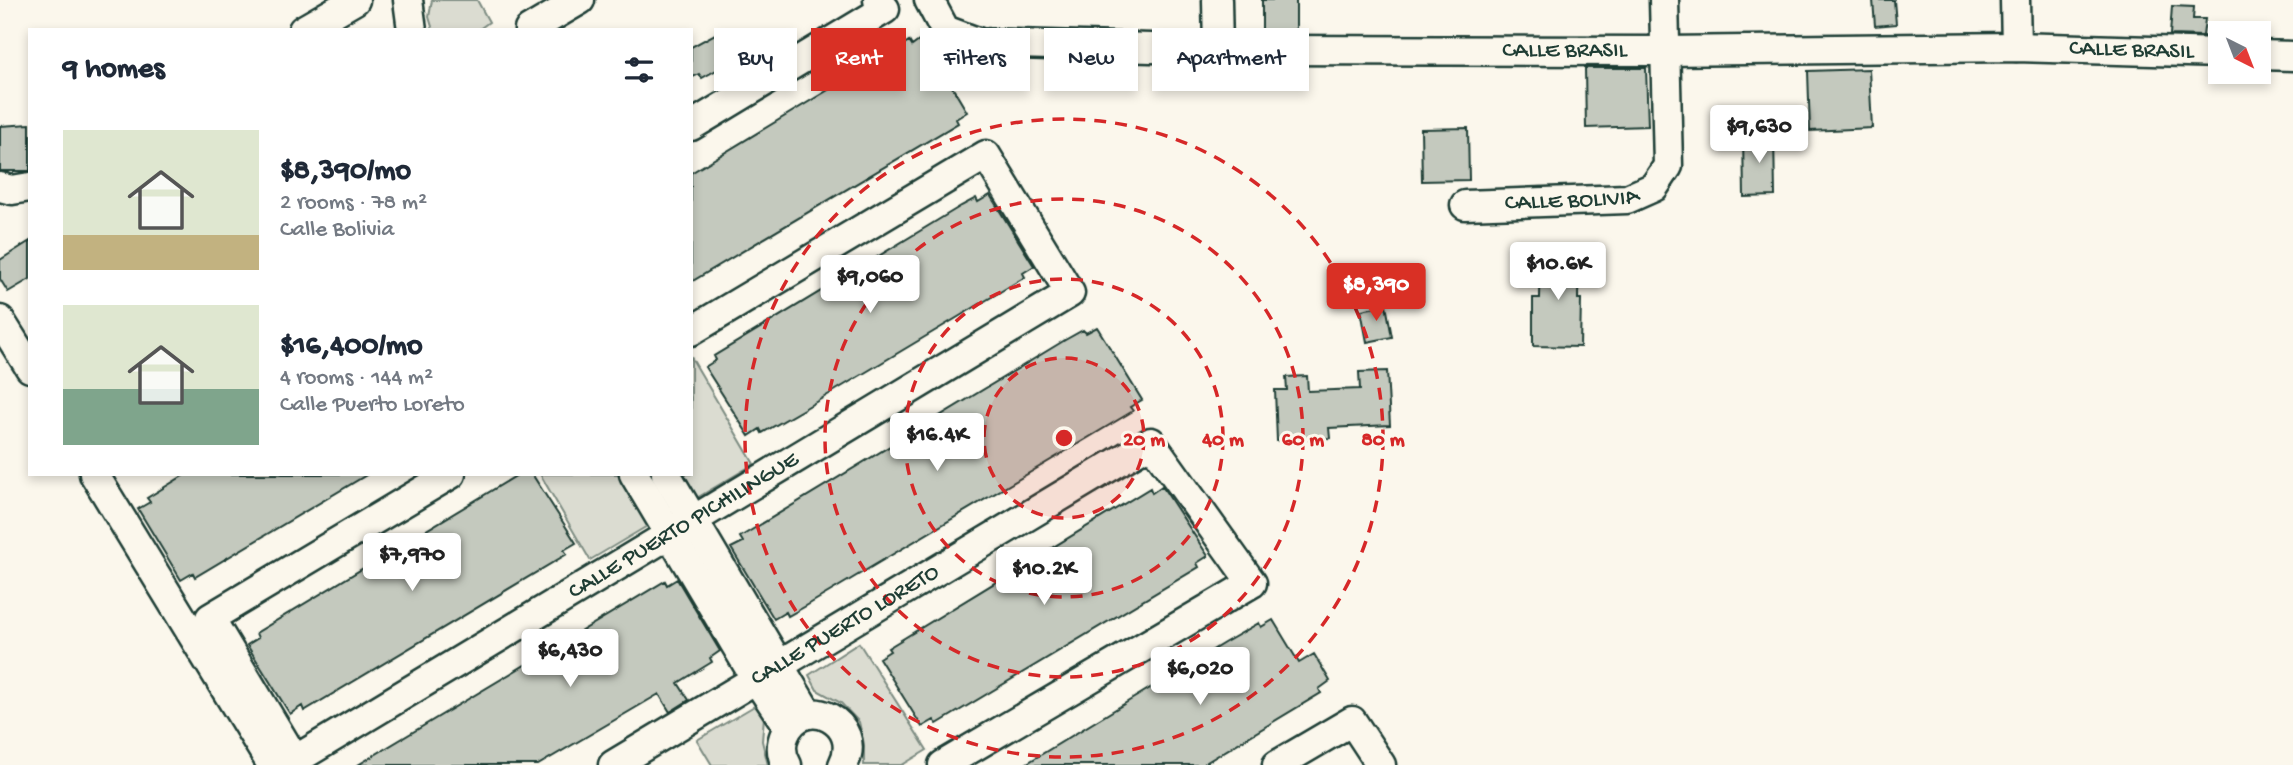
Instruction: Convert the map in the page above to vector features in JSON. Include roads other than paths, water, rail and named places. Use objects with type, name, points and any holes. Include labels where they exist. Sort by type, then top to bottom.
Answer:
[{"type":"street","points":[[312,28],[355,0]]},
{"type":"street","points":[[408,0],[412,28]]},
{"type":"street","points":[[532,28],[580,0]]},
{"type":"street","name":"CALLE BRASIL","points":[[929,0],[945,30],[980,43],[1152,48]]},
{"type":"street","points":[[1217,0],[1217,28]]},
{"type":"street","name":"CALLE BOLIVIA","points":[[1465,205],[1627,200],[1654,187],[1668,166],[1664,0]]},
{"type":"street","points":[[2015,0],[2016,47]]},
{"type":"street","points":[[693,124],[882,5]]},
{"type":"street","name":"CALLE BRASIL","points":[[1309,50],[1665,51],[2016,47],[2208,53]]},
{"type":"street","points":[[2272,55],[2293,56]]},
{"type":"street","name":"CALLE PUERTO PICHILINGUE","points":[[284,762],[694,520],[1070,293],[986,155],[693,330]]},
{"type":"street","points":[[0,187],[12,190],[28,187]]},
{"type":"street","points":[[0,320],[28,365]]},
{"type":"street","name":"CALLE PUERTO LORETO","points":[[613,765],[1151,442],[1252,583],[943,765]]},
{"type":"street","points":[[95,476],[284,762]]},
{"type":"street","points":[[284,762],[210,618],[448,476]]},
{"type":"street","points":[[635,476],[670,534],[768,672],[798,720]]},
{"type":"street","points":[[667,476],[694,520],[768,672]]},
{"type":"street","points":[[787,765],[781,750],[782,738],[798,720],[820,714],[831,717],[846,735],[848,747],[844,764]]},
{"type":"street","points":[[1277,765],[1352,721],[1381,765]]}]
